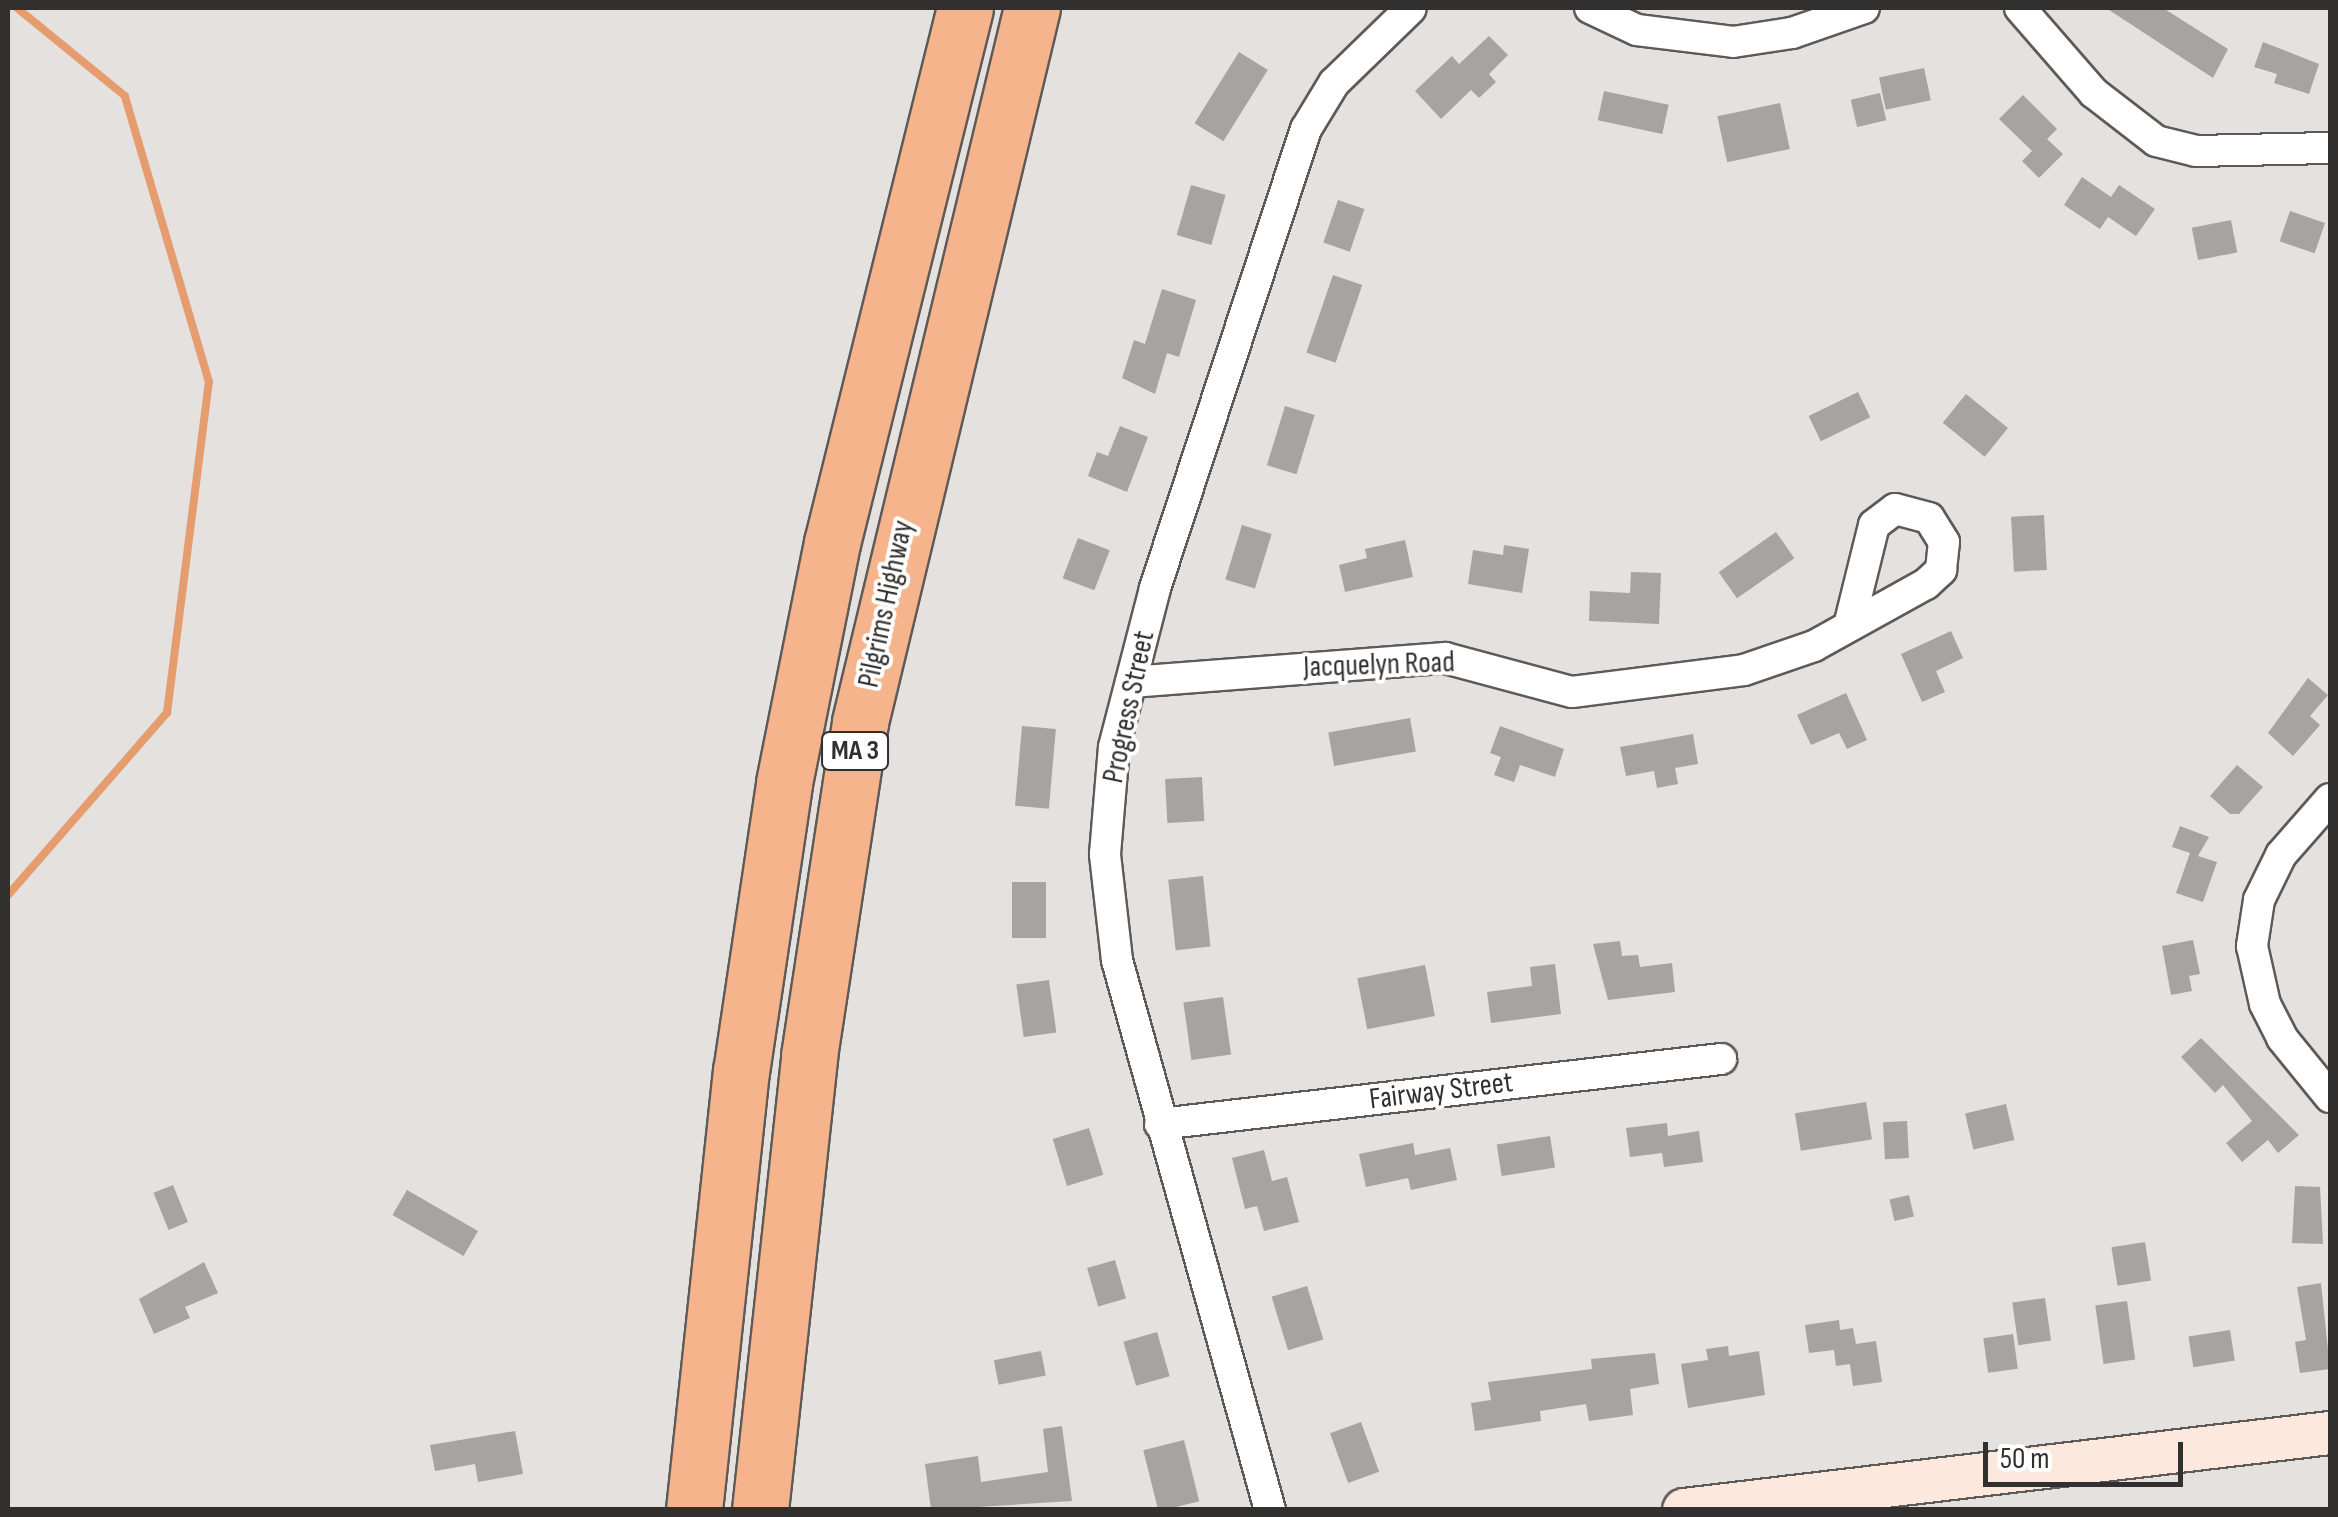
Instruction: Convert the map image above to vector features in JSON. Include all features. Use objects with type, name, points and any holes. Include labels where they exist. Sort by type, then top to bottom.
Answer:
[{"type":"highway","name":"MA 3","points":[[694,1510],[745,1040],[781,799],[832,543],[965,8]]},
{"type":"highway","name":"Pilgrims Highway","points":[[760,1510],[808,1056],[849,786],[901,532],[1032,8]]},
{"type":"street","name":"Progress Street","points":[[1270,1510],[1160,1124],[1108,916],[1105,854],[1113,765],[1155,588],[1306,128],[1334,83],[1412,8]]},
{"type":"street","points":[[1590,8],[1637,30],[1733,42],[1792,32],[1864,8]]},
{"type":"street","points":[[2020,8],[2094,93],[2156,141],[2196,151],[2330,148]]},
{"type":"street","name":"Jacquelyn Road","points":[[1131,682],[1446,658],[1488,664],[1572,692],[1608,689],[1744,670],[1814,646],[1850,622]]},
{"type":"street","points":[[2330,800],[2280,855],[2259,900],[2252,946],[2265,1004],[2282,1038],[2330,1097]]},
{"type":"street","name":"Fairway Street","points":[[1160,1124],[1721,1058]]},
{"type":"street","points":[[1684,1510],[2330,1433]]},
{"type":"building","points":[[2106,8],[2163,8],[2228,49],[2213,78]]},
{"type":"building","points":[[1489,36],[1508,55],[1489,74],[1496,82],[1479,98],[1471,90],[1441,119],[1415,91],[1452,56],[1459,64]]},
{"type":"building","points":[[2263,42],[2319,64],[2309,94],[2274,83],[2277,74],[2254,67]]},
{"type":"building","points":[[1239,52],[1268,70],[1223,141],[1194,123]]},
{"type":"building","points":[[1924,68],[1931,100],[1886,110],[1879,78]]},
{"type":"building","points":[[1604,91],[1669,105],[1662,134],[1598,120]]},
{"type":"building","points":[[1880,93],[1886,120],[1857,127],[1851,100]]},
{"type":"building","points":[[2023,95],[2057,129],[2047,139],[2063,154],[2039,178],[2022,161],[2032,151],[1999,119]]},
{"type":"building","points":[[1780,103],[1790,149],[1727,162],[1717,116]]},
{"type":"building","points":[[2082,177],[2111,197],[2119,185],[2155,209],[2136,236],[2108,217],[2100,229],[2064,205]]},
{"type":"building","points":[[1191,185],[1226,195],[1211,245],[1177,235]]},
{"type":"building","points":[[1338,200],[1364,209],[1350,252],[1323,243]]},
{"type":"building","points":[[2290,211],[2325,223],[2315,253],[2280,241]]},
{"type":"building","points":[[2231,220],[2237,252],[2198,260],[2192,228]]},
{"type":"building","points":[[1333,275],[1362,285],[1336,363],[1306,353]]},
{"type":"building","points":[[1162,289],[1196,300],[1179,357],[1167,353],[1155,394],[1122,378],[1134,340],[1145,344]]},
{"type":"building","points":[[1858,392],[1870,417],[1821,441],[1809,416]]},
{"type":"building","points":[[1966,394],[2008,428],[1985,457],[1943,423]]},
{"type":"building","points":[[1285,406],[1315,415],[1297,474],[1267,465]]},
{"type":"building","points":[[1120,426],[1148,437],[1127,492],[1088,476],[1097,452],[1108,456]]},
{"type":"building","points":[[2044,515],[2047,570],[2014,572],[2011,517]]},
{"type":"building","points":[[1242,525],[1272,534],[1255,589],[1225,580]]},
{"type":"building","points":[[1776,532],[1794,558],[1737,598],[1719,572]]},
{"type":"building","points":[[1078,538],[1110,550],[1094,590],[1063,578]]},
{"type":"building","points":[[1405,540],[1413,577],[1345,592],[1339,565],[1367,558],[1365,549]]},
{"type":"building","points":[[1504,545],[1529,549],[1522,593],[1468,584],[1473,550],[1503,555]]},
{"type":"building","points":[[1631,572],[1661,573],[1659,624],[1589,621],[1590,591],[1630,593]]},
{"type":"building","points":[[1951,631],[1963,658],[1936,671],[1945,692],[1922,702],[1901,654]]},
{"type":"building","points":[[2308,678],[2328,695],[2310,716],[2320,725],[2293,756],[2268,733]]},
{"type":"building","points":[[1846,693],[1867,740],[1847,749],[1839,733],[1811,745],[1797,715]]},
{"type":"building","points":[[1410,718],[1416,751],[1334,766],[1328,732]]},
{"type":"building","points":[[1022,726],[1056,729],[1049,809],[1015,806]]},
{"type":"building","points":[[1500,726],[1564,749],[1555,777],[1520,765],[1514,782],[1494,775],[1501,757],[1490,753]]},
{"type":"building","points":[[1693,734],[1698,764],[1675,768],[1678,784],[1657,788],[1654,771],[1626,776],[1620,747]]},
{"type":"building","points":[[2237,765],[2263,787],[2239,814],[2230,814],[2210,796]]},
{"type":"building","points":[[1202,777],[1204,821],[1167,823],[1165,779]]},
{"type":"building","points":[[2180,826],[2209,837],[2198,856],[2217,862],[2203,902],[2176,893],[2190,853],[2172,847]]},
{"type":"building","points":[[1203,876],[1210,947],[1176,950],[1168,880]]},
{"type":"building","points":[[1012,882],[1046,882],[1046,938],[1012,938]]},
{"type":"building","points":[[2193,940],[2200,974],[2189,976],[2192,991],[2171,995],[2162,946]]},
{"type":"building","points":[[1620,941],[1622,956],[1638,955],[1640,967],[1672,963],[1675,992],[1608,1000],[1593,944]]},
{"type":"building","points":[[1555,964],[1561,1014],[1491,1023],[1487,992],[1532,986],[1530,967]]},
{"type":"building","points":[[1425,965],[1435,1016],[1367,1029],[1357,978]]},
{"type":"building","points":[[1049,980],[1056,1032],[1024,1037],[1016,985]]},
{"type":"building","points":[[1223,997],[1231,1054],[1191,1060],[1183,1003]]},
{"type":"building","points":[[2201,1038],[2299,1135],[2278,1153],[2268,1140],[2242,1162],[2226,1143],[2252,1121],[2223,1085],[2215,1093],[2181,1057]]},
{"type":"building","points":[[1866,1102],[1872,1140],[1801,1151],[1795,1113]]},
{"type":"building","points":[[2006,1104],[2014,1140],[1973,1149],[1965,1113]]},
{"type":"building","points":[[1907,1121],[1909,1158],[1885,1159],[1883,1122]]},
{"type":"building","points":[[1667,1123],[1668,1136],[1699,1131],[1703,1162],[1664,1167],[1662,1153],[1630,1157],[1626,1128]]},
{"type":"building","points":[[1089,1128],[1103,1175],[1067,1186],[1053,1139]]},
{"type":"building","points":[[1550,1136],[1555,1168],[1502,1176],[1497,1144]]},
{"type":"building","points":[[1413,1143],[1415,1155],[1450,1148],[1457,1180],[1411,1190],[1408,1178],[1366,1187],[1359,1154]]},
{"type":"building","points":[[1264,1150],[1272,1181],[1287,1177],[1299,1222],[1264,1231],[1257,1206],[1245,1209],[1232,1158]]},
{"type":"building","points":[[173,1185],[188,1222],[169,1230],[154,1193]]},
{"type":"building","points":[[2295,1186],[2320,1187],[2323,1244],[2292,1243]]},
{"type":"building","points":[[407,1190],[478,1231],[464,1256],[392,1215]]},
{"type":"building","points":[[1909,1195],[1914,1216],[1894,1221],[1890,1199]]},
{"type":"building","points":[[2145,1242],[2151,1281],[2118,1286],[2111,1247]]},
{"type":"building","points":[[1115,1260],[1126,1298],[1098,1306],[1087,1268]]},
{"type":"building","points":[[204,1262],[218,1293],[185,1307],[190,1318],[154,1334],[139,1299]]},
{"type":"building","points":[[2321,1283],[2330,1369],[2300,1373],[2295,1342],[2306,1340],[2297,1287]]},
{"type":"building","points":[[1307,1286],[1323,1340],[1288,1350],[1272,1297]]},
{"type":"building","points":[[2045,1298],[2051,1341],[2018,1345],[2012,1303]]},
{"type":"building","points":[[2127,1301],[2135,1359],[2104,1364],[2095,1305]]},
{"type":"building","points":[[1839,1320],[1840,1330],[1853,1328],[1856,1344],[1876,1341],[1882,1382],[1853,1386],[1850,1364],[1836,1366],[1834,1350],[1809,1353],[1805,1325]]},
{"type":"building","points":[[2230,1330],[2235,1361],[2193,1367],[2189,1337]]},
{"type":"building","points":[[1157,1332],[1170,1376],[1136,1386],[1123,1342]]},
{"type":"building","points":[[2013,1334],[2018,1369],[1988,1373],[1983,1338]]},
{"type":"building","points":[[1728,1346],[1729,1356],[1759,1351],[1765,1395],[1688,1408],[1681,1364],[1708,1360],[1706,1349]]},
{"type":"building","points":[[1041,1351],[1046,1376],[999,1385],[994,1360]]},
{"type":"building","points":[[1655,1353],[1659,1384],[1630,1389],[1633,1415],[1589,1421],[1586,1404],[1540,1411],[1541,1421],[1475,1431],[1471,1403],[1491,1400],[1488,1382],[1592,1369],[1591,1359]]},
{"type":"building","points":[[1361,1422],[1379,1472],[1348,1483],[1330,1433]]},
{"type":"building","points":[[1062,1426],[1072,1501],[931,1510],[925,1464],[978,1456],[981,1482],[1048,1472],[1043,1429]]},
{"type":"building","points":[[515,1431],[523,1474],[478,1482],[475,1464],[435,1471],[430,1445]]},
{"type":"building","points":[[1184,1440],[1199,1501],[1158,1510],[1143,1450]]},
{"type":"waterway","points":[[8,895],[167,713],[209,382],[125,96],[17,8]]}]
